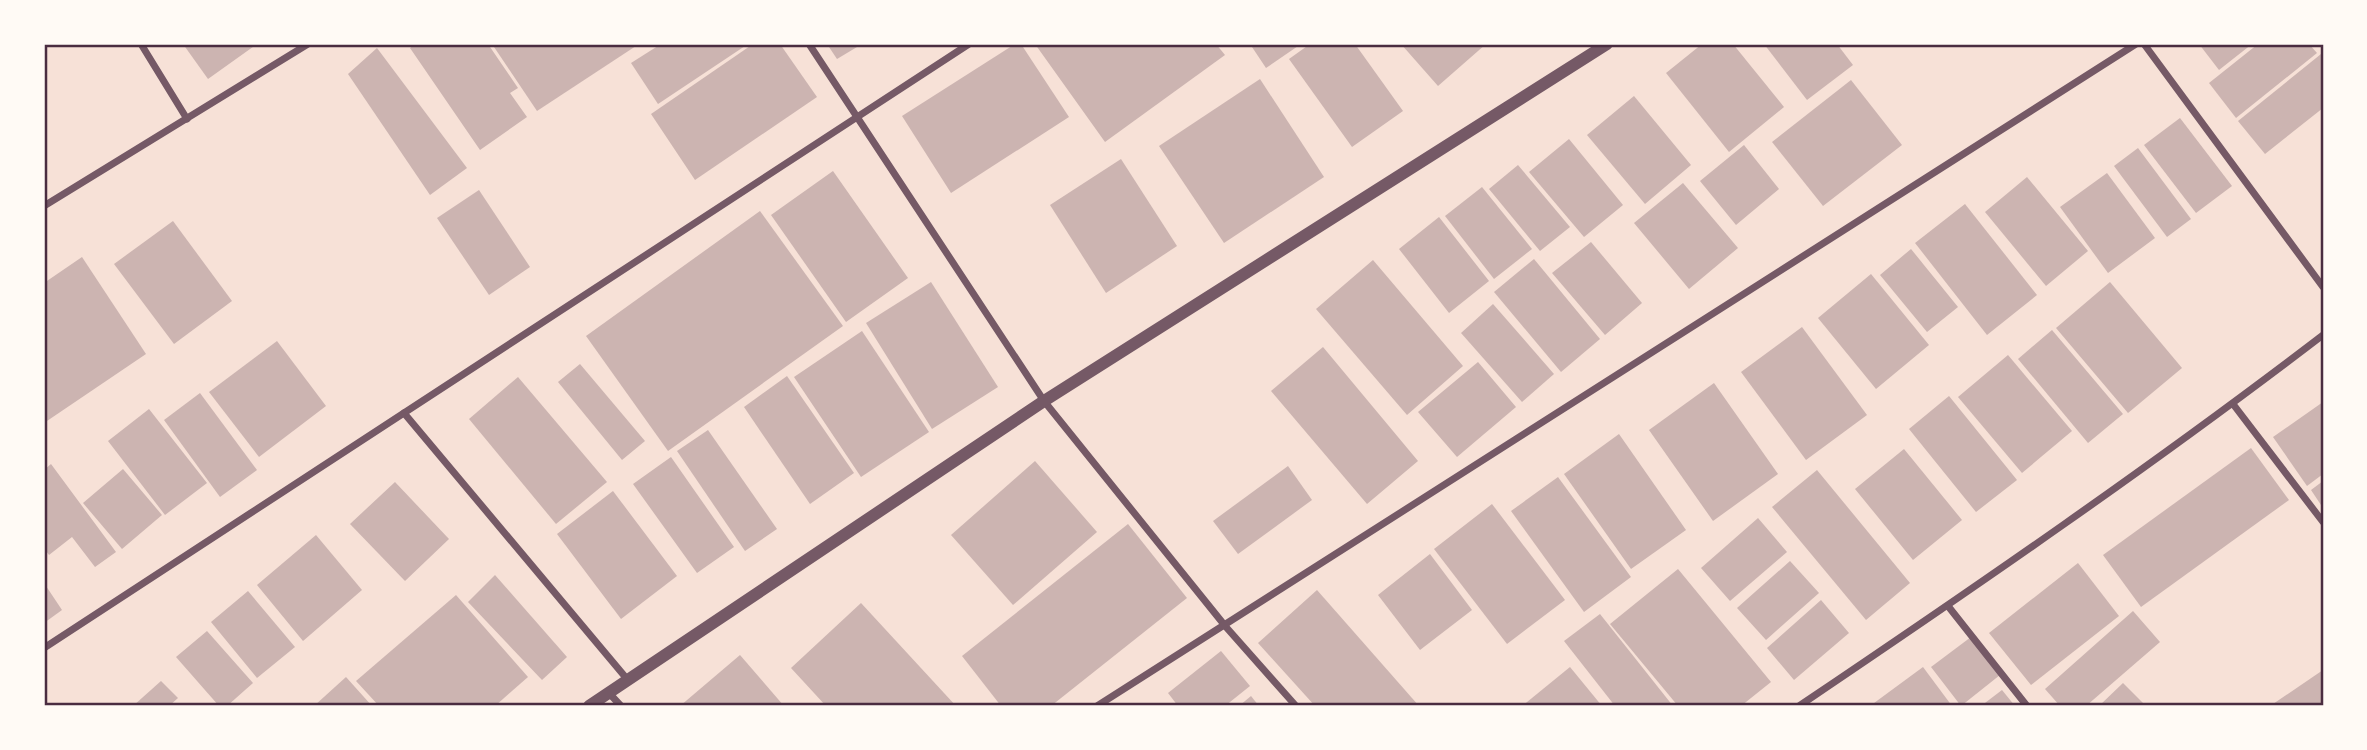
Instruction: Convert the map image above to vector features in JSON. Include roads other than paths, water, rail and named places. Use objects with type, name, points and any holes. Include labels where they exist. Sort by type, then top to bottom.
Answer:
[{"type":"street","points":[[141,44],[187,119]]},
{"type":"street","points":[[44,206],[307,44]]},
{"type":"street","points":[[808,44],[1045,401],[1226,627],[1296,706]]},
{"type":"street","points":[[44,648],[969,44]]},
{"type":"street","points":[[589,706],[1045,401],[1607,44]]},
{"type":"street","points":[[1097,706],[1226,627],[2136,44]]},
{"type":"street","points":[[2144,44],[2323,286]]},
{"type":"street","points":[[1799,706],[1948,606],[2233,404],[2323,335]]},
{"type":"street","points":[[2233,404],[2323,522]]},
{"type":"street","points":[[404,413],[627,679]]},
{"type":"street","points":[[1948,606],[2027,706]]},
{"type":"street","points":[[608,692],[621,706]]}]
